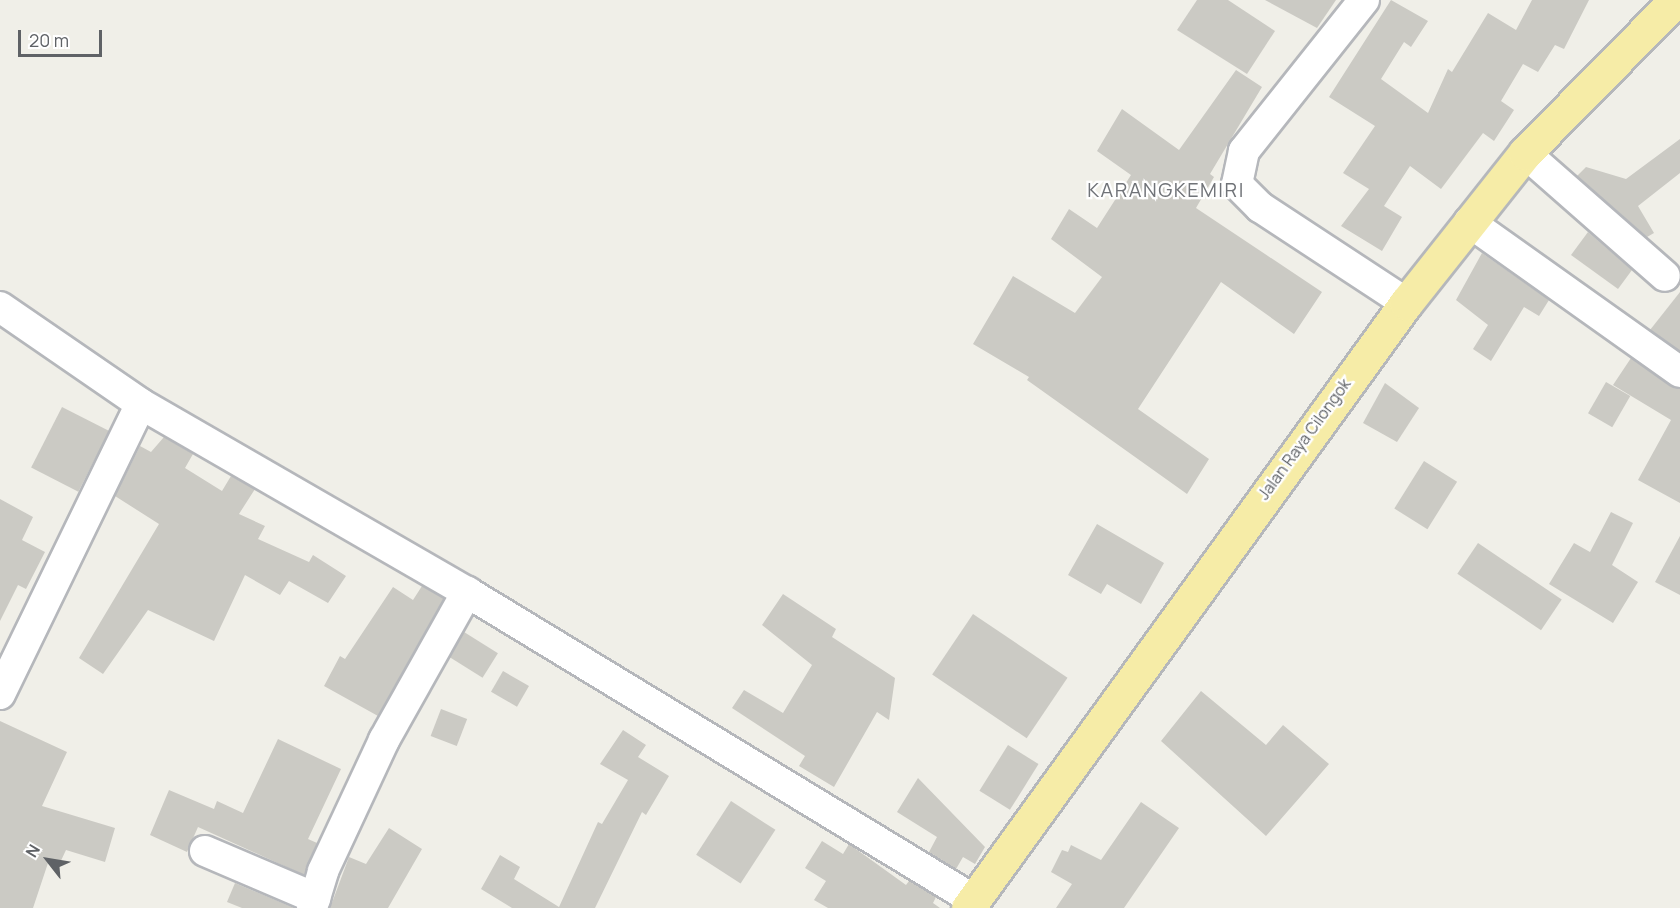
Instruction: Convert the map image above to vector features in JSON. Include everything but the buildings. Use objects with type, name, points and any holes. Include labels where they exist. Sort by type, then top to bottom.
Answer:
[{"type":"highway","name":"Jalan Raya Cilongok","points":[[971,904],[1406,303],[1469,222],[1525,153],[1676,0]]},
{"type":"street","points":[[1364,0],[1244,151],[1237,184],[1260,207],[1406,303]]},
{"type":"street","points":[[1525,153],[1594,219],[1665,276]]},
{"type":"street","points":[[1469,222],[1680,372]]},
{"type":"street","points":[[0,306],[141,404],[467,592],[971,904]]},
{"type":"street","points":[[0,694],[141,404]]},
{"type":"street","points":[[205,851],[314,903],[384,740],[467,592]]},
{"type":"district","name":"KARANGKEMIRI","points":[[1166,189]]}]
